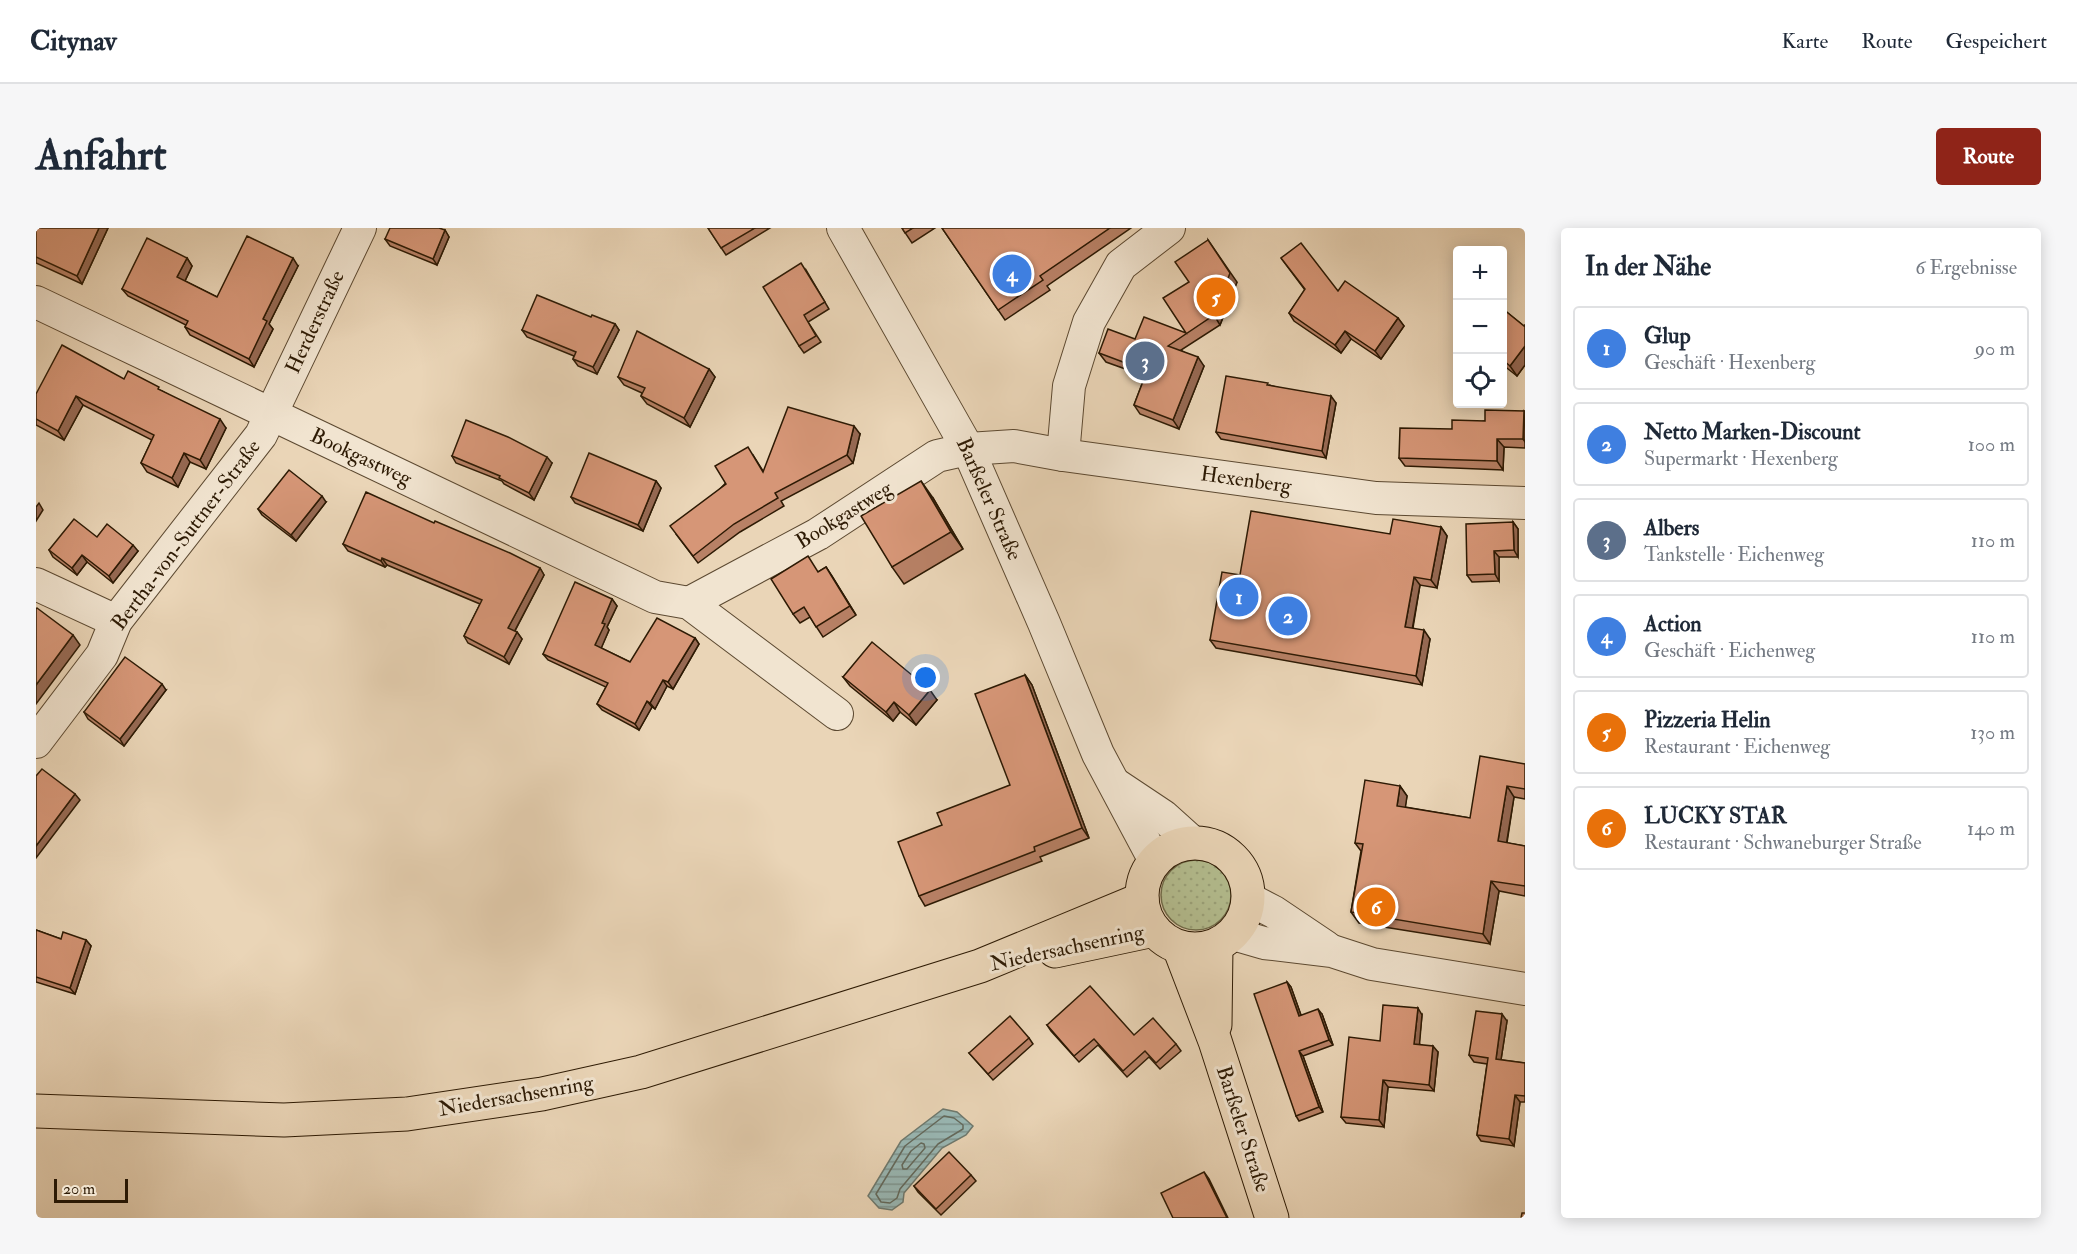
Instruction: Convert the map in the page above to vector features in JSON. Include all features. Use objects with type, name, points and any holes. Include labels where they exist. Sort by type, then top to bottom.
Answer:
[{"type":"main road","points":[[1193,843],[1211,845],[1227,853],[1239,865],[1247,881],[1249,899],[1247,912],[1241,924],[1224,940],[1197,950],[1167,939],[1145,916],[1142,900],[1147,873],[1155,861],[1179,845],[1193,843]]},
{"type":"main road","name":"Niedersachsenring","points":[[36,1111],[284,1120],[407,1114],[542,1094],[641,1072],[980,966],[1142,900]]},
{"type":"main road","name":"Niedersachsenring","points":[[980,966],[1167,939]]},
{"type":"main road","name":"Barßeler Straße","points":[[1167,939],[1215,1041],[1272,1218]]},
{"type":"main road","name":"Barßeler Straße","points":[[1215,1041],[1224,940]]},
{"type":"street","name":"Herderstraße","points":[[271,415],[360,228]]},
{"type":"street","name":"Barßeler Straße","points":[[843,228],[968,449],[1098,754],[1155,861]]},
{"type":"street","points":[[1063,455],[1069,386],[1089,322],[1121,265],[1169,228]]},
{"type":"street","name":"Bookgastweg","points":[[36,302],[655,597],[689,603],[837,714]]},
{"type":"street","name":"Bertha-von-Suttner-Straße","points":[[36,742],[102,655],[116,621],[261,435],[271,415]]},
{"type":"street","name":"Hexenberg","points":[[968,449],[1014,446],[1063,455],[1376,498],[1525,503]]},
{"type":"street","name":"Bookgastweg","points":[[689,603],[818,534],[937,456],[968,449]]},
{"type":"street","points":[[36,585],[116,621]]},
{"type":"street","name":"Barßeler Straße","points":[[1113,782],[1163,816],[1193,843]]},
{"type":"street","points":[[1249,899],[1274,912],[1332,951]]},
{"type":"street","points":[[1224,940],[1332,951],[1372,964],[1525,989]]},
{"type":"green space","points":[[1196,860],[1209,863],[1221,870],[1228,882],[1231,895],[1228,908],[1221,920],[1209,927],[1196,930],[1183,927],[1171,920],[1164,908],[1161,895],[1164,882],[1171,870],[1183,863]]},
{"type":"water","points":[[943,1109],[957,1112],[973,1126],[966,1135],[942,1148],[904,1193],[903,1202],[892,1210],[879,1208],[868,1196],[901,1141]]},
{"type":"building","points":[[36,228],[99,228],[77,276],[36,257]]},
{"type":"building","points":[[390,228],[445,230],[433,259],[385,239]]},
{"type":"building","points":[[708,228],[755,228],[721,248]]},
{"type":"building","points":[[902,228],[913,228],[905,233]]},
{"type":"building","points":[[942,228],[1110,228],[1040,276],[1043,280],[998,310]]},
{"type":"building","points":[[247,236],[293,258],[263,319],[267,321],[249,359],[185,327],[188,321],[122,289],[147,238],[187,258],[177,277],[217,297]]},
{"type":"building","points":[[1208,240],[1230,273],[1214,315],[1168,346],[1198,357],[1173,420],[1134,405],[1147,371],[1099,353],[1108,329],[1135,339],[1144,317],[1186,333],[1163,298],[1189,282],[1175,262]]},
{"type":"building","points":[[1301,243],[1338,291],[1345,281],[1398,318],[1375,351],[1345,331],[1335,345],[1289,313],[1305,289],[1281,258]]},
{"type":"building","points":[[801,263],[825,302],[804,315],[816,336],[799,346],[763,287]]},
{"type":"building","points":[[537,295],[591,317],[592,315],[615,324],[593,367],[573,359],[576,352],[522,330]]},
{"type":"building","points":[[1507,312],[1525,325],[1525,346],[1510,366],[1507,363]]},
{"type":"building","points":[[637,331],[709,369],[684,418],[641,396],[645,388],[618,377]]},
{"type":"building","points":[[62,345],[124,379],[128,371],[159,387],[158,389],[220,419],[200,460],[184,453],[172,478],[141,463],[154,435],[76,396],[58,431],[36,419],[36,394]]},
{"type":"building","points":[[1226,376],[1331,396],[1322,451],[1216,432]]},
{"type":"building","points":[[788,407],[854,426],[847,455],[775,493],[778,498],[734,524],[693,556],[670,526],[726,484],[715,466],[748,447],[763,472]]},
{"type":"building","points":[[1485,410],[1524,411],[1523,439],[1497,439],[1497,461],[1399,458],[1400,428],[1452,429],[1452,420],[1485,421]]},
{"type":"building","points":[[466,420],[508,437],[547,457],[529,493],[499,478],[500,476],[452,456]]},
{"type":"building","points":[[589,453],[656,481],[638,525],[571,497]]},
{"type":"building","points":[[289,470],[322,496],[291,535],[258,509]]},
{"type":"building","points":[[921,481],[951,532],[892,567],[861,516]]},
{"type":"building","points":[[366,492],[540,568],[508,628],[517,632],[504,657],[464,636],[482,600],[343,544]]},
{"type":"building","points":[[1251,511],[1390,534],[1393,519],[1441,527],[1431,580],[1414,577],[1405,627],[1424,630],[1416,676],[1210,640],[1222,572],[1240,575]]},
{"type":"building","points":[[74,519],[97,537],[107,524],[133,545],[109,576],[82,555],[72,568],[49,550]]},
{"type":"building","points":[[1513,522],[1514,550],[1494,551],[1495,574],[1467,575],[1466,524]]},
{"type":"building","points":[[808,556],[818,572],[826,567],[850,606],[816,627],[804,607],[793,614],[771,579]]},
{"type":"building","points":[[575,582],[612,599],[602,623],[605,624],[595,645],[630,662],[657,618],[695,638],[668,682],[663,680],[650,703],[647,701],[635,724],[597,704],[608,683],[543,654]]},
{"type":"building","points":[[36,609],[73,635],[36,685]]},
{"type":"building","points":[[872,642],[930,690],[909,715],[894,702],[886,712],[843,677]]},
{"type":"building","points":[[125,657],[162,684],[120,739],[84,712]]},
{"type":"building","points":[[1025,675],[1082,828],[1034,847],[1035,851],[919,896],[898,842],[942,825],[937,813],[1010,785],[975,694]]},
{"type":"building","points":[[1480,756],[1525,764],[1525,789],[1507,786],[1498,841],[1525,846],[1525,886],[1491,881],[1483,934],[1351,912],[1363,844],[1355,843],[1365,780],[1400,786],[1397,806],[1470,818]]},
{"type":"building","points":[[42,769],[75,794],[36,846],[36,776]]},
{"type":"building","points":[[36,930],[61,939],[63,932],[86,940],[70,988],[36,977]]},
{"type":"building","points":[[1287,982],[1299,1016],[1318,1009],[1329,1040],[1299,1051],[1319,1107],[1296,1116],[1254,994]]},
{"type":"building","points":[[1090,986],[1134,1035],[1153,1018],[1176,1044],[1156,1063],[1145,1051],[1123,1071],[1094,1039],[1074,1056],[1047,1025]]},
{"type":"building","points":[[1383,1005],[1418,1008],[1414,1044],[1433,1046],[1429,1085],[1383,1080],[1379,1120],[1341,1117],[1349,1037],[1380,1041]]},
{"type":"building","points":[[1476,1011],[1502,1014],[1496,1059],[1525,1063],[1525,1096],[1515,1095],[1509,1139],[1477,1135],[1488,1058],[1469,1055]]},
{"type":"building","points":[[1010,1016],[1029,1038],[988,1074],[969,1053]]},
{"type":"building","points":[[949,1152],[971,1175],[936,1209],[914,1186]]},
{"type":"building","points":[[1204,1172],[1227,1218],[1173,1218],[1161,1193]]},
{"type":"place","name":"Action","points":[[1012,274]]},
{"type":"place","name":"Pizzeria Helin","points":[[1216,297]]},
{"type":"place","name":"Albers","points":[[1145,361]]},
{"type":"place","name":"Glup","points":[[1239,597]]},
{"type":"place","name":"Netto Marken-Discount","points":[[1288,616]]},
{"type":"place","name":"LUCKY STAR","points":[[1376,907]]}]
